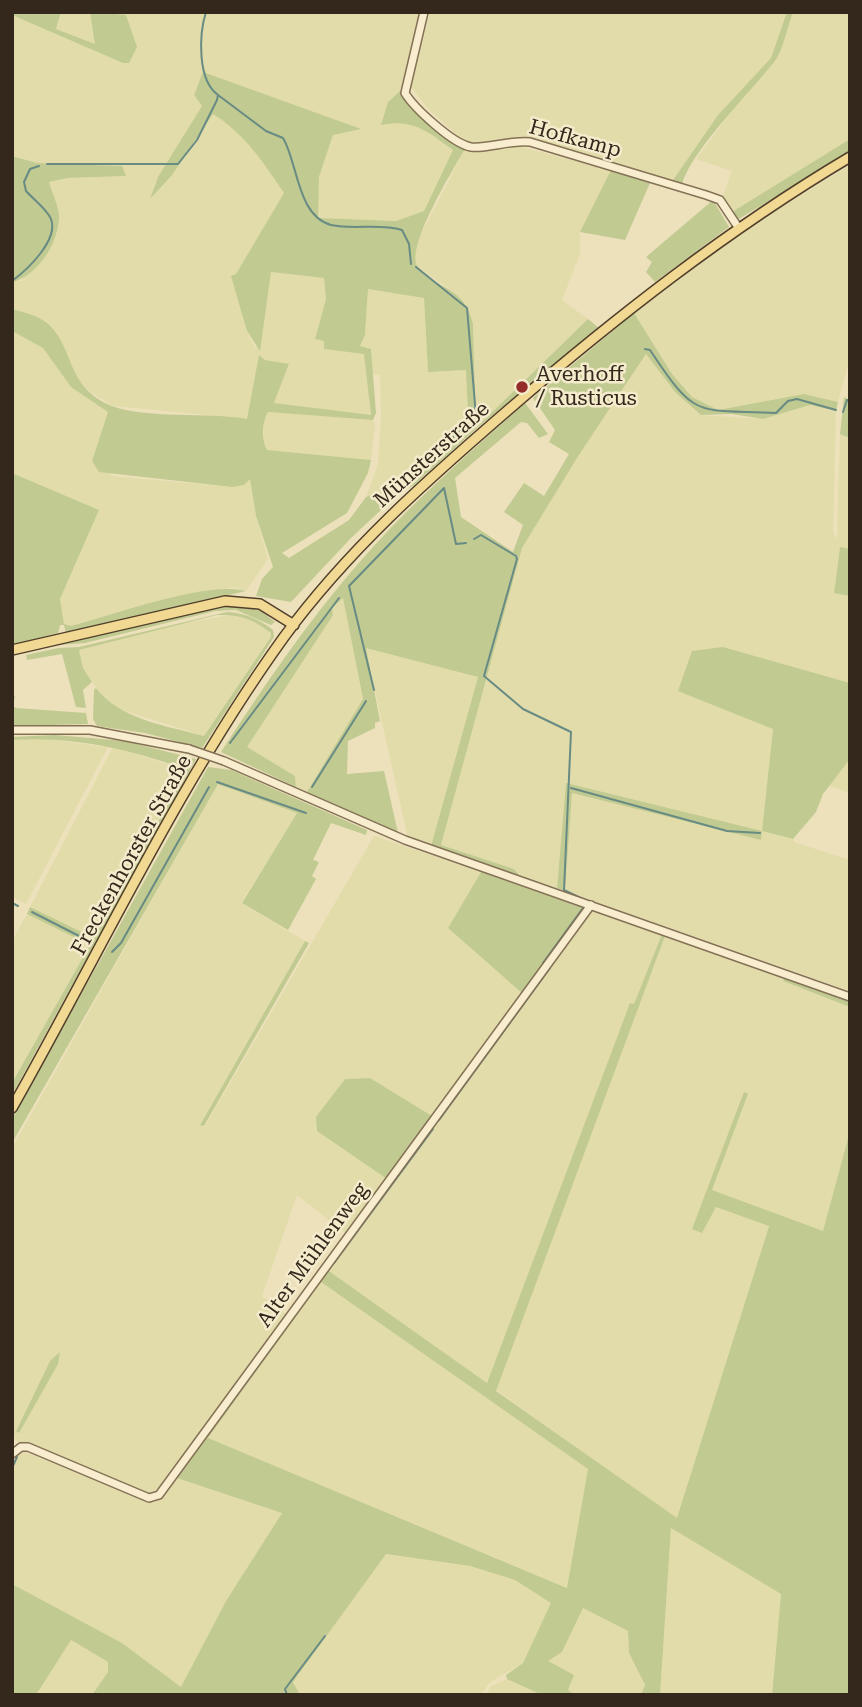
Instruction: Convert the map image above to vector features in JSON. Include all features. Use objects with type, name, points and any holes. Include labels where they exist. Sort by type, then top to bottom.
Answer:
[{"type":"main road","name":"Münsterstraße","points":[[293,625],[373,532],[461,451],[622,315],[738,227],[850,157]]},
{"type":"main road","points":[[12,650],[225,601],[260,604],[293,625]]},
{"type":"main road","name":"Freckenhorster Straße","points":[[12,1108],[202,763],[242,698],[293,625]]},
{"type":"street","name":"Hofkamp","points":[[424,12],[405,93],[413,107],[461,143],[477,147],[500,142],[530,142],[706,195],[720,200],[738,227]]},
{"type":"street","points":[[12,730],[58,728],[110,732],[189,749],[224,761],[372,828],[850,998]]},
{"type":"street","name":"Alter Mühlenweg","points":[[12,1454],[21,1447],[28,1447],[149,1498],[159,1495],[591,905]]},
{"type":"shaded area","points":[[61,12],[421,12],[400,91],[388,102],[382,124],[401,120],[430,133],[453,150],[424,211],[396,221],[317,218],[319,177],[333,135],[359,129],[203,72],[194,94],[202,106],[151,190],[189,151],[213,113],[234,128],[262,159],[284,193],[236,275],[247,332],[256,349],[271,272],[324,278],[326,299],[315,339],[324,341],[324,349],[365,354],[371,416],[274,403],[289,365],[265,360],[260,355],[248,419],[113,406],[89,391],[72,372],[46,321],[12,309],[12,283],[22,280],[49,182],[68,178],[126,176],[121,166],[37,163],[12,156],[12,15],[123,63],[95,44],[56,29]]},
{"type":"shaded area","points":[[430,12],[787,12],[771,58],[718,115],[671,183],[520,137],[474,144],[463,140],[430,111],[411,87]]},
{"type":"shaded area","points":[[793,12],[850,12],[850,139],[732,212],[723,196],[732,171],[696,159],[742,97],[779,56]]},
{"type":"shaded area","points":[[513,145],[611,170],[580,232],[580,254],[562,300],[588,319],[476,429],[473,324],[456,294],[417,267],[414,256],[421,234],[465,149]]},
{"type":"shaded area","points":[[850,165],[850,357],[838,402],[804,394],[718,410],[692,397],[672,374],[634,313],[740,233]]},
{"type":"shaded area","points":[[368,289],[424,298],[428,372],[467,370],[468,412],[414,486],[408,483],[366,497],[378,464],[381,416],[380,375],[373,375],[371,349],[360,347],[365,335]]},
{"type":"shaded area","points":[[12,331],[43,348],[71,387],[108,412],[92,461],[113,476],[232,487],[244,485],[250,478],[256,516],[268,559],[246,591],[234,587],[71,626],[64,624],[60,599],[99,510],[12,473]]},
{"type":"shaded area","points":[[647,353],[676,393],[701,415],[763,419],[810,405],[836,411],[833,531],[837,540],[840,434],[850,438],[850,549],[840,548],[834,592],[850,596],[850,683],[723,647],[773,729],[762,831],[793,839],[794,842],[850,860],[850,991],[565,891],[572,793],[761,840],[762,832],[566,783],[557,888],[520,876],[514,869],[441,846],[522,548],[577,458]]},
{"type":"shaded area","points":[[268,412],[373,420],[375,425],[371,460],[267,450],[263,443],[264,418]]},
{"type":"shaded area","points":[[343,598],[363,700],[307,792],[296,787],[295,776],[246,747],[332,615],[331,609]]},
{"type":"shaded area","points":[[236,614],[250,618],[271,633],[271,637],[204,736],[119,709],[102,696],[83,668],[79,650],[179,624]]},
{"type":"shaded area","points":[[365,647],[478,677],[431,846],[408,838]]},
{"type":"shaded area","points":[[41,738],[108,747],[26,904],[12,897],[12,740]]},
{"type":"shaded area","points":[[113,747],[187,770],[94,939],[30,907]]},
{"type":"shaded area","points":[[850,759],[850,793],[829,786]]},
{"type":"shaded area","points":[[218,783],[297,813],[241,903],[305,941],[200,1124],[205,1126],[374,836],[481,872],[448,928],[523,994],[432,1116],[370,1078],[345,1079],[317,1117],[317,1131],[387,1179],[347,1234],[297,1195],[262,1296],[288,1315],[158,1491],[148,1495],[20,1445],[12,1435],[12,1148]],"holes":[[[50,1361],[58,1364],[16,1431]]]},
{"type":"shaded area","points":[[591,908],[662,934],[634,1005],[630,1004],[487,1383],[326,1269]]},
{"type":"shaded area","points":[[27,914],[90,945],[12,1083],[12,941]]},
{"type":"shaded area","points":[[665,936],[785,977],[783,981],[850,1007],[850,1131],[823,1232],[712,1190],[748,1095],[692,1229],[702,1232],[716,1207],[769,1225],[677,1519],[496,1390]]},
{"type":"shaded area","points":[[321,1282],[588,1469],[568,1588],[208,1438]]},
{"type":"shaded area","points":[[25,1452],[155,1503],[174,1477],[282,1513],[226,1601],[181,1687],[122,1643],[12,1584],[12,1461],[16,1454]]},
{"type":"shaded area","points":[[671,1528],[781,1594],[772,1695],[660,1695]]},
{"type":"shaded area","points":[[385,1554],[469,1566],[515,1580],[552,1603],[523,1663],[489,1683],[481,1695],[300,1695],[293,1682]]},
{"type":"shaded area","points":[[583,1608],[628,1631],[629,1653],[645,1686],[641,1695],[575,1695],[568,1691],[547,1661],[562,1652]]},
{"type":"shaded area","points":[[70,1640],[108,1662],[108,1672],[92,1695],[36,1695]]},
{"type":"shaded area","points":[[507,1679],[542,1695],[486,1695],[491,1686]]},
{"type":"green space","points":[[12,12],[61,12],[56,29],[95,44],[90,12],[126,15],[137,47],[129,63],[123,63],[12,15]]},
{"type":"green space","points":[[787,12],[793,12],[777,58],[697,155],[682,185],[671,183],[718,115],[771,58]]},
{"type":"green space","points":[[203,72],[361,129],[333,135],[319,177],[318,218],[396,221],[424,211],[453,150],[420,128],[402,123],[381,125],[388,102],[400,91],[410,108],[465,149],[432,208],[418,244],[416,258],[418,267],[425,275],[456,295],[469,311],[473,324],[476,428],[588,319],[599,328],[476,429],[414,485],[397,495],[351,538],[291,602],[256,596],[262,579],[273,567],[256,516],[250,479],[244,485],[232,487],[99,472],[92,461],[108,412],[71,387],[43,348],[12,331],[12,309],[47,323],[62,343],[78,378],[86,388],[97,398],[126,410],[247,419],[259,355],[265,360],[289,364],[274,403],[371,415],[364,354],[324,349],[324,341],[315,339],[326,299],[324,278],[271,272],[260,351],[247,331],[231,276],[236,274],[284,193],[244,139],[213,114],[172,175],[150,199],[158,177],[202,106],[194,95]],"holes":[[[368,289],[424,298],[428,372],[466,370],[468,412],[421,463],[413,485],[408,483],[366,497],[349,520],[289,558],[282,553],[347,513],[368,473],[371,460],[267,450],[263,431],[268,412],[373,420],[376,413],[371,349],[360,346],[365,335]]]},
{"type":"green space","points":[[850,139],[850,152],[737,220],[732,212]]},
{"type":"green space","points":[[12,156],[37,163],[122,166],[126,176],[68,178],[49,182],[59,216],[54,240],[38,266],[12,283]]},
{"type":"green space","points":[[611,170],[650,183],[625,240],[580,232]]},
{"type":"green space","points":[[713,200],[729,227],[655,282],[646,272],[652,262],[646,257]]},
{"type":"green space","points":[[634,313],[672,374],[692,397],[718,410],[804,394],[838,402],[836,411],[810,405],[763,419],[732,414],[701,415],[676,393],[646,354],[577,458],[522,548],[441,845],[514,869],[520,876],[431,846],[478,677],[366,648],[380,721],[375,723],[375,728],[348,741],[347,774],[384,771],[398,833],[307,792],[363,699],[343,598],[332,608],[333,615],[247,747],[295,776],[296,787],[221,752],[293,646],[353,570],[410,509],[525,403],[548,434],[539,438],[527,423],[521,422],[455,478],[461,517],[513,552],[523,525],[504,512],[524,483],[544,496],[569,454],[549,442],[555,430],[533,398]]},
{"type":"green space","points":[[844,397],[850,400],[850,438],[840,434]]},
{"type":"green space","points":[[12,473],[99,510],[60,599],[64,624],[71,626],[185,594],[229,589],[246,591],[66,634],[64,625],[60,625],[58,633],[12,645]]},
{"type":"green space","points":[[840,547],[850,549],[850,596],[834,593]]},
{"type":"green space","points":[[239,605],[261,611],[275,622],[271,625],[236,610],[215,611],[85,643],[60,645],[221,606]]},
{"type":"green space","points":[[227,612],[257,620],[273,630],[274,637],[202,748],[145,733],[97,726],[93,719],[94,690],[96,688],[106,699],[131,715],[204,736],[271,637],[271,633],[258,624],[233,615],[217,615],[79,650],[83,668],[92,682],[83,690],[86,708],[76,707],[62,654],[27,660],[26,655],[58,648],[79,647]]},
{"type":"green space","points":[[723,647],[850,683],[850,759],[823,794],[816,812],[793,839],[762,831],[773,729],[678,691],[692,651]]},
{"type":"green space","points":[[12,695],[15,696],[13,706],[16,708],[86,713],[88,724],[12,726]]},
{"type":"green space","points":[[55,735],[125,741],[196,759],[12,1095],[12,1083],[90,945],[27,914],[30,907],[94,938],[187,770],[123,750],[79,742],[12,740],[12,737]]},
{"type":"green space","points":[[208,767],[231,770],[367,830],[366,835],[331,823],[313,860],[319,862],[312,876],[316,879],[288,930],[242,903],[297,813],[218,784],[12,1143],[12,1118]]},
{"type":"green space","points":[[566,783],[762,831],[761,840],[572,793],[565,891],[557,888]]},
{"type":"green space","points":[[481,872],[583,908],[523,994],[448,928]]},
{"type":"green space","points":[[662,934],[665,936],[496,1391],[677,1518],[769,1226],[716,1207],[702,1233],[692,1229],[744,1092],[748,1094],[712,1190],[823,1231],[850,1131],[850,1695],[772,1695],[781,1594],[671,1528],[660,1695],[641,1695],[645,1685],[629,1653],[628,1631],[583,1608],[562,1652],[548,1661],[574,1675],[568,1690],[575,1695],[542,1695],[507,1679],[506,1675],[523,1663],[551,1603],[515,1580],[470,1566],[386,1554],[293,1682],[300,1695],[92,1695],[108,1672],[108,1662],[71,1640],[36,1695],[12,1695],[12,1584],[122,1643],[181,1687],[226,1601],[282,1513],[174,1477],[326,1269],[487,1383],[630,1003],[634,1004]],"holes":[[[321,1282],[588,1469],[567,1588],[208,1438]]]},
{"type":"green space","points":[[305,941],[309,943],[204,1126],[200,1125]]},
{"type":"green space","points":[[785,977],[850,1002],[850,1007],[783,981]]},
{"type":"green space","points":[[370,1078],[432,1116],[387,1179],[317,1131],[316,1117],[345,1079]]},
{"type":"green space","points":[[60,1352],[58,1364],[19,1433],[16,1431],[50,1361]]},
{"type":"waterway","points":[[47,164],[178,164],[197,140],[218,95],[206,79],[201,56],[206,12]]},
{"type":"waterway","points":[[218,95],[266,131],[283,138],[305,200],[320,220],[331,225],[402,230],[409,244],[411,264]]},
{"type":"waterway","points":[[12,281],[40,254],[50,236],[51,219],[26,191],[24,182],[30,169],[39,166]]},
{"type":"waterway","points":[[416,267],[467,308],[476,416],[430,459]]},
{"type":"waterway","points":[[645,349],[650,350],[678,389],[701,407],[776,413],[788,401],[797,399],[836,410]]},
{"type":"waterway","points":[[843,412],[847,400],[850,401]]},
{"type":"waterway","points":[[374,690],[349,586],[444,488],[456,544],[466,543]]},
{"type":"waterway","points":[[474,539],[481,535],[517,559],[484,676],[523,709],[571,732],[564,890],[585,900]]},
{"type":"waterway","points":[[230,743],[339,598]]},
{"type":"waterway","points":[[312,787],[366,701]]},
{"type":"waterway","points":[[217,782],[306,813]]},
{"type":"waterway","points":[[112,952],[121,943],[209,787]]},
{"type":"waterway","points":[[571,788],[727,831],[760,833]]},
{"type":"waterway","points":[[12,903],[18,906]]},
{"type":"waterway","points":[[543,963],[583,908]]},
{"type":"waterway","points":[[32,912],[85,939]]},
{"type":"waterway","points":[[439,1120],[550,968]]},
{"type":"waterway","points":[[334,1263],[433,1129]]},
{"type":"waterway","points":[[12,1468],[17,1457]]},
{"type":"waterway","points":[[287,1695],[285,1689],[325,1636]]},
{"type":"place","name":"Averhoff / Rusticus","points":[[522,387]]}]
